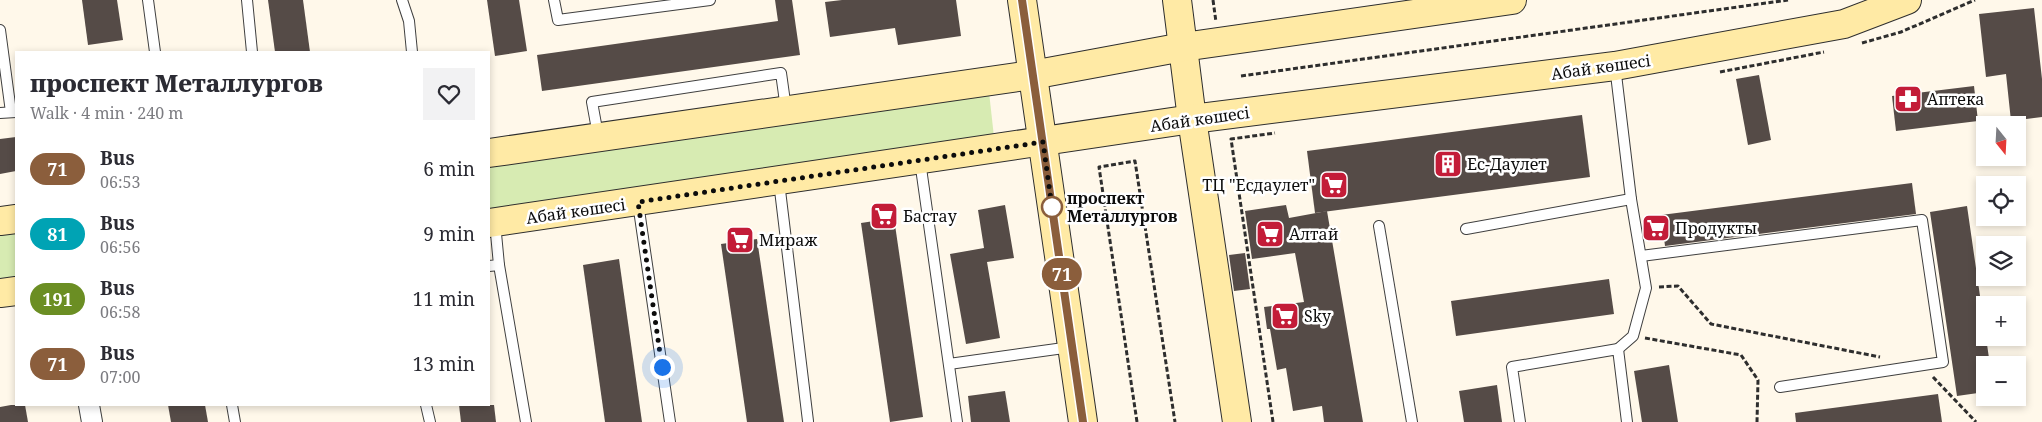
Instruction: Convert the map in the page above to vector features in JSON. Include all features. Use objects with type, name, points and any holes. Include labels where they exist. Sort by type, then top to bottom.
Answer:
[{"type":"street","points":[[1022,0],[1083,422]]},
{"type":"street","points":[[1177,0],[1192,119],[1237,422]]},
{"type":"street","points":[[490,153],[1032,75],[1182,47],[1430,5],[1512,0]]},
{"type":"street","name":"Абай көшесі","points":[[492,223],[1192,119],[1615,66],[1844,24],[1906,0]]},
{"type":"street","points":[[0,221],[15,219]]},
{"type":"street","points":[[0,293],[15,291]]},
{"type":"street","points":[[89,406],[92,422]]},
{"type":"lane","points":[[148,0],[155,51]]},
{"type":"lane","points":[[247,0],[252,51]]},
{"type":"lane","points":[[402,0],[409,21],[412,51]]},
{"type":"lane","points":[[554,0],[558,20],[710,0]]},
{"type":"lane","points":[[0,30],[14,112],[0,113]]},
{"type":"lane","points":[[1520,422],[1512,368],[1618,349],[1633,336],[1646,288],[1631,199],[1615,66]]},
{"type":"lane","points":[[599,137],[592,102],[781,74],[786,110]]},
{"type":"lane","points":[[920,160],[957,422]]},
{"type":"lane","points":[[779,181],[808,421]]},
{"type":"lane","points":[[1466,229],[1631,199]]},
{"type":"lane","points":[[638,202],[670,422]]},
{"type":"lane","points":[[1641,256],[1922,220],[1943,362],[1780,387]]},
{"type":"lane","points":[[492,223],[494,265],[526,422]]},
{"type":"lane","points":[[1379,226],[1412,422]]},
{"type":"lane","points":[[949,364],[1072,347]]},
{"type":"lane","points":[[1618,349],[1627,422]]},
{"type":"lane","points":[[232,406],[235,422]]},
{"type":"lane","points":[[426,406],[430,422]]},
{"type":"path","points":[[1241,76],[1788,0]]},
{"type":"path","points":[[1859,44],[1901,32],[1975,0]]},
{"type":"path","points":[[1715,72],[1832,51]]},
{"type":"path","points":[[1273,422],[1230,139],[1280,133]]},
{"type":"path","points":[[1138,422],[1099,167],[1135,161],[1175,422]]},
{"type":"path","points":[[1646,288],[1678,286],[1711,324],[1885,358]]},
{"type":"path","points":[[1633,336],[1741,355],[1758,380],[1757,422]]},
{"type":"path","points":[[1922,365],[1976,422]]},
{"type":"green space","points":[[989,92],[994,137],[490,209],[490,163]]},
{"type":"green space","points":[[15,230],[15,277],[0,279],[0,232]]},
{"type":"building","points":[[82,0],[117,0],[123,40],[88,45]]},
{"type":"building","points":[[268,0],[303,0],[310,51],[275,51]]},
{"type":"building","points":[[487,0],[519,0],[527,51],[495,56]]},
{"type":"building","points":[[775,0],[792,0],[800,55],[542,91],[537,55],[778,21]]},
{"type":"building","points":[[842,0],[956,0],[961,36],[898,45],[895,28],[830,37],[825,2]]},
{"type":"building","points":[[2034,8],[2042,79],[2042,117],[2026,119],[2026,116],[2010,116],[2006,74],[1986,77],[1979,14]]},
{"type":"building","points":[[1759,75],[1771,140],[1748,145],[1736,79]]},
{"type":"building","points":[[1974,86],[1977,116],[1976,121],[1896,131],[1892,96]]},
{"type":"building","name":"Ес-Даулет","points":[[1582,115],[1590,177],[1315,213],[1307,151]]},
{"type":"building","points":[[15,137],[15,171],[0,174],[0,139]]},
{"type":"building","points":[[1912,183],[1916,214],[1665,246],[1661,215]]},
{"type":"building","points":[[1005,205],[1014,258],[987,262],[1000,338],[966,344],[950,254],[984,248],[978,210]]},
{"type":"building","points":[[1286,205],[1289,218],[1327,211],[1363,422],[1324,422],[1322,406],[1293,411],[1286,368],[1277,370],[1270,329],[1267,329],[1264,307],[1304,302],[1295,253],[1252,259],[1245,211]]},
{"type":"building","points":[[1967,206],[1976,268],[1976,286],[1979,286],[1980,296],[1976,296],[1976,346],[1987,346],[1989,356],[1976,356],[1976,393],[1957,396],[1930,212]]},
{"type":"building","points":[[894,218],[923,417],[890,422],[861,223]]},
{"type":"building","points":[[757,239],[784,422],[747,422],[721,244]]},
{"type":"building","points":[[1245,253],[1250,289],[1234,291],[1229,255]]},
{"type":"building","points":[[619,259],[642,422],[605,422],[583,265]]},
{"type":"building","points":[[1609,279],[1614,314],[1456,336],[1451,301]]},
{"type":"building","points":[[1669,365],[1678,422],[1642,422],[1634,371]]},
{"type":"building","points":[[1497,385],[1502,422],[1464,422],[1459,391]]},
{"type":"building","points":[[1005,391],[1010,422],[971,422],[968,396]]},
{"type":"building","points":[[1938,394],[1942,422],[1796,422],[1795,413]]},
{"type":"building","points":[[11,405],[25,406],[28,422],[0,422],[0,407]]},
{"type":"building","points":[[494,405],[496,422],[461,422],[459,406]]},
{"type":"building","points":[[168,406],[205,406],[208,422],[171,422]]},
{"type":"bus line","name":"71","points":[[1022,0],[1083,422]]},
{"type":"place","name":"Аптека","points":[[1908,99]]},
{"type":"place","name":"Ес-Даулет","points":[[1448,164]]},
{"type":"place","name":"ТЦ \"Есдаулет\"","points":[[1334,185]]},
{"type":"place","name":"проспект Металлургов","points":[[1052,207]]},
{"type":"place","name":"Бастау","points":[[884,216]]},
{"type":"place","name":"Продукты","points":[[1656,228]]},
{"type":"place","name":"Алтай","points":[[1270,234]]},
{"type":"place","name":"Мираж","points":[[740,240]]},
{"type":"place","name":"Sky","points":[[1285,316]]},
{"type":"route","points":[[662,367],[638,202],[1043,142],[1053,215],[1052,207]]}]
